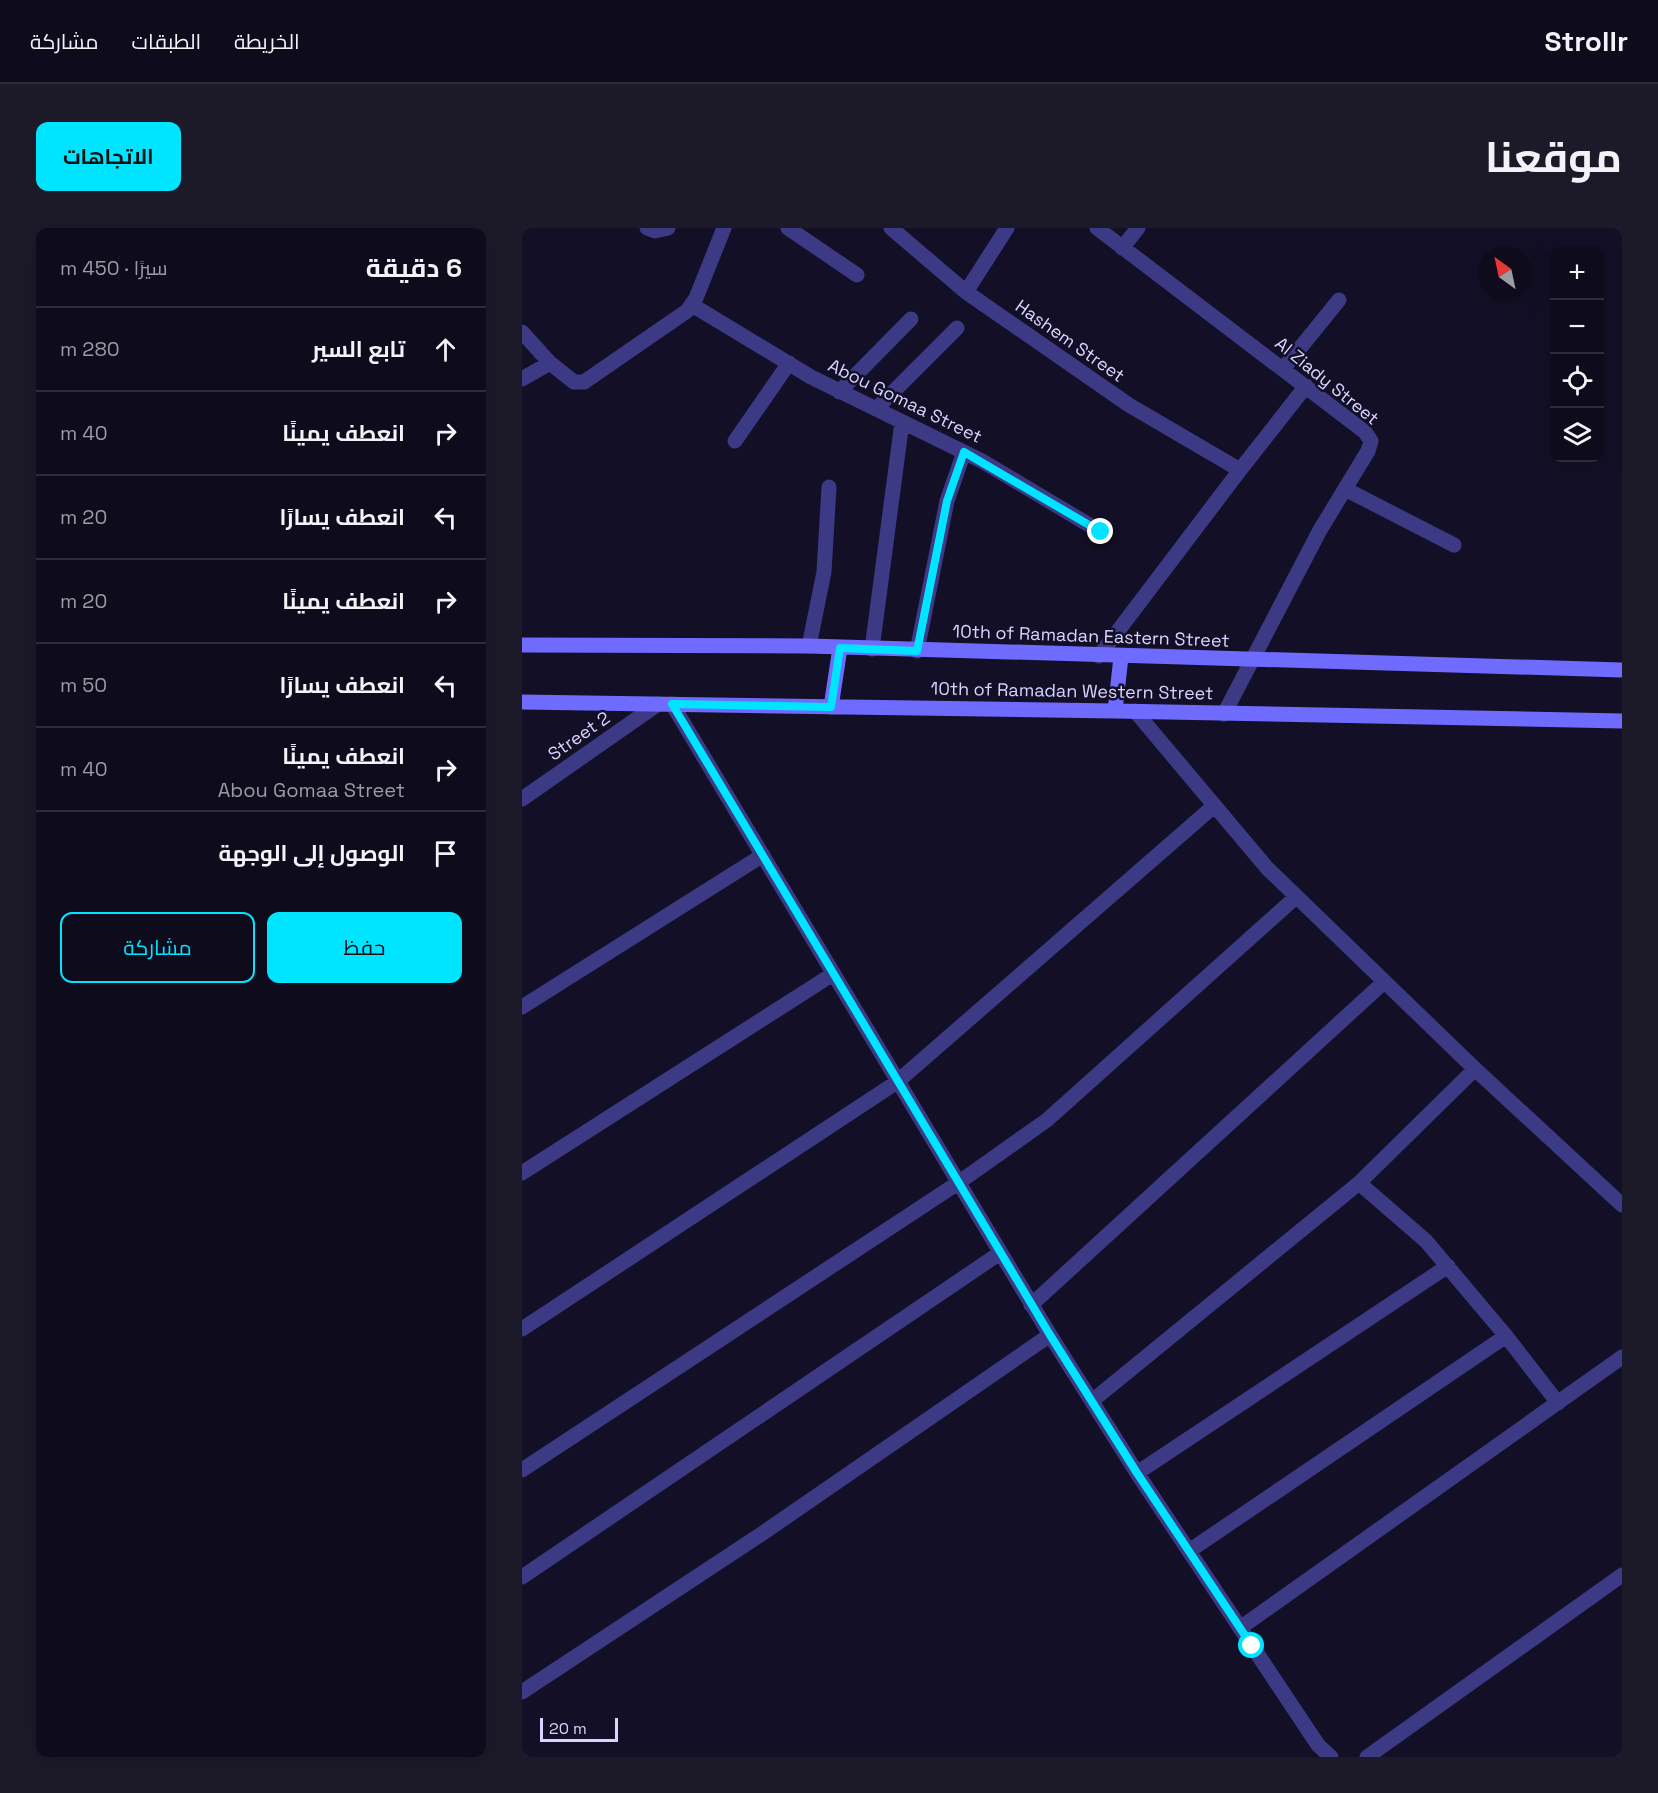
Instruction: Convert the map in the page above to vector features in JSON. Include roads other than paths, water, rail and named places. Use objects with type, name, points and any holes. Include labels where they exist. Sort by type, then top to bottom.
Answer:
[{"type":"street","points":[[647,228],[655,231],[668,228]]},
{"type":"street","points":[[522,332],[550,363],[574,382],[584,382],[680,317],[692,305],[724,228]]},
{"type":"street","points":[[788,228],[857,275]]},
{"type":"street","name":"Hashem Street","points":[[891,228],[966,292],[1129,405],[1240,470]]},
{"type":"street","points":[[966,292],[1007,228]]},
{"type":"street","name":"Al Ziady Street","points":[[1097,228],[1306,386],[1365,432],[1371,441],[1368,451],[1320,530],[1224,714]]},
{"type":"street","points":[[1122,248],[1138,228]]},
{"type":"street","points":[[1283,369],[1339,300]]},
{"type":"street","name":"Abou Gomaa Street","points":[[692,305],[839,392],[964,452],[1101,532]]},
{"type":"street","points":[[839,392],[911,319]]},
{"type":"street","points":[[876,409],[957,327]]},
{"type":"street","points":[[522,379],[550,363]]},
{"type":"street","points":[[735,441],[789,363]]},
{"type":"street","points":[[1099,656],[1306,386]]},
{"type":"street","points":[[872,649],[902,422]]},
{"type":"street","points":[[917,651],[947,501],[964,452]]},
{"type":"street","points":[[809,646],[824,572],[829,487]]},
{"type":"street","points":[[1345,489],[1454,545]]},
{"type":"street","name":"10th of Ramadan Eastern Street","points":[[522,645],[809,646],[917,651],[1622,670]]},
{"type":"street","points":[[831,707],[840,648]]},
{"type":"street","points":[[1114,711],[1121,657]]},
{"type":"street","name":"10th of Ramadan Western Street","points":[[522,702],[1622,721]]},
{"type":"street","points":[[665,704],[763,855],[1031,1305],[1137,1473],[1318,1745],[1331,1757]]},
{"type":"street","name":"Street 2","points":[[522,799],[665,704]]},
{"type":"street","points":[[1135,711],[1267,868],[1475,1069],[1622,1205]]},
{"type":"street","points":[[522,1329],[897,1082],[1214,806]]},
{"type":"street","points":[[522,1007],[763,855]]},
{"type":"street","points":[[522,1470],[958,1183],[1047,1120],[1296,897]]},
{"type":"street","points":[[522,1173],[833,974]]},
{"type":"street","points":[[1031,1305],[1384,982]]},
{"type":"street","points":[[1092,1401],[1359,1183],[1475,1069]]},
{"type":"street","points":[[1359,1183],[1426,1241],[1506,1335],[1558,1403]]},
{"type":"street","points":[[522,1576],[1000,1252]]},
{"type":"street","points":[[1137,1473],[1448,1266]]},
{"type":"street","points":[[522,1692],[763,1533],[1050,1335]]},
{"type":"street","points":[[1189,1551],[1506,1335]]},
{"type":"street","points":[[1240,1628],[1622,1357]]},
{"type":"street","points":[[1367,1757],[1622,1575]]}]
